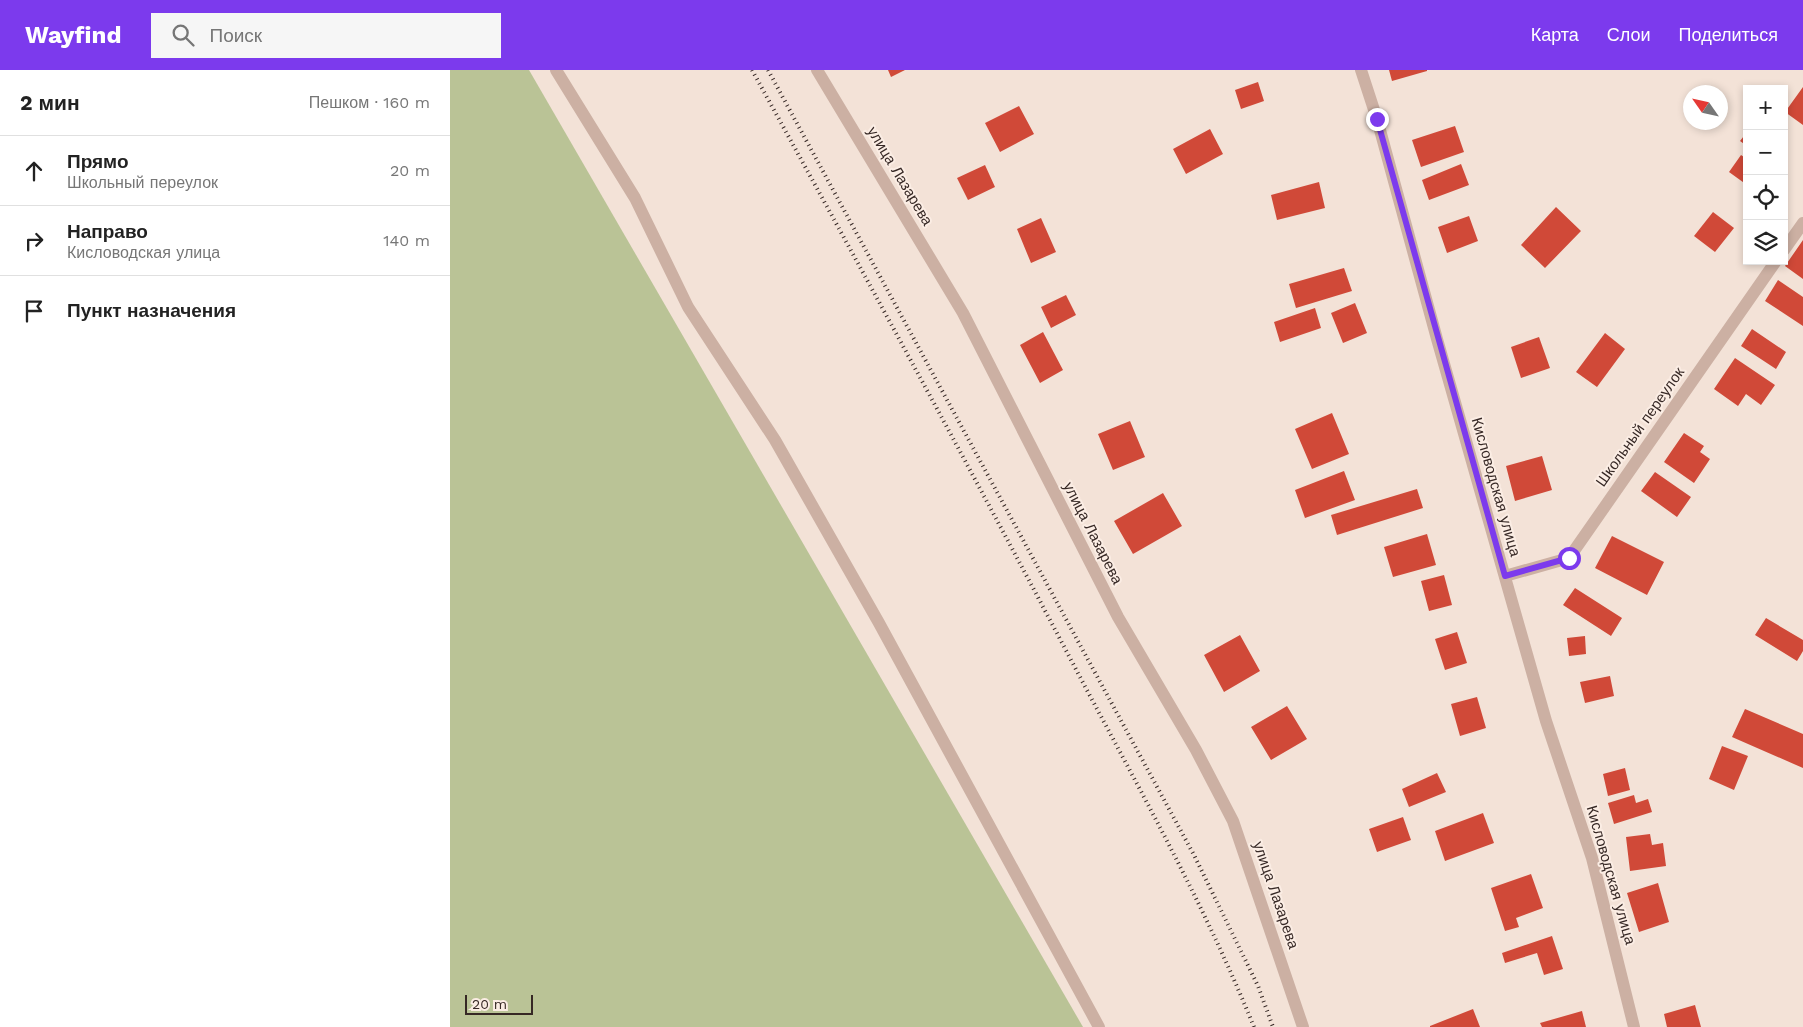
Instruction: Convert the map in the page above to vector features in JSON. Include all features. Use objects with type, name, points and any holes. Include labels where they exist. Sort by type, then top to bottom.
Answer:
[{"type":"street","points":[[556,70],[635,198],[688,307],[774,440],[879,622],[1099,1027]]},
{"type":"street","name":"улица Лазарева","points":[[817,70],[963,313],[1118,617],[1196,750],[1228,812],[1304,1027]]},
{"type":"street","name":"Кисловодская улица","points":[[1361,70],[1377,119],[1546,721],[1592,858],[1634,1027]]},
{"type":"street","points":[[1788,244],[1803,223]]},
{"type":"street","name":"Школьный переулок","points":[[1505,576],[1569,558],[1773,265]]},
{"type":"green space","points":[[450,70],[529,70],[1083,1027],[450,1027]]},
{"type":"building","points":[[888,70],[905,70],[891,77]]},
{"type":"building","points":[[1389,70],[1427,70],[1427,71],[1392,81]]},
{"type":"building","points":[[1258,82],[1264,101],[1241,109],[1235,90]]},
{"type":"building","points":[[1803,87],[1803,125],[1788,114],[1788,108]]},
{"type":"building","points":[[1019,106],[1034,134],[1000,152],[985,123]]},
{"type":"building","points":[[1455,126],[1464,152],[1421,167],[1412,140]]},
{"type":"building","points":[[1210,129],[1223,154],[1186,174],[1173,149]]},
{"type":"building","points":[[1741,155],[1743,156],[1743,182],[1729,172]]},
{"type":"building","points":[[1461,164],[1469,185],[1429,200],[1422,180]]},
{"type":"building","points":[[985,165],[995,187],[968,200],[957,178]]},
{"type":"building","points":[[1319,182],[1325,208],[1277,220],[1271,195]]},
{"type":"building","points":[[1556,207],[1581,231],[1545,268],[1521,245]]},
{"type":"building","points":[[1713,212],[1734,228],[1715,252],[1694,236]]},
{"type":"building","points":[[1469,216],[1478,241],[1447,253],[1438,227]]},
{"type":"building","points":[[1041,218],[1056,252],[1031,263],[1017,229]]},
{"type":"building","points":[[1803,240],[1803,279],[1785,266],[1788,265],[1788,262]]},
{"type":"building","points":[[1344,268],[1352,291],[1296,308],[1289,284]]},
{"type":"building","points":[[1778,280],[1803,297],[1803,326],[1765,301]]},
{"type":"building","points":[[1066,295],[1076,315],[1051,328],[1041,307]]},
{"type":"building","points":[[1355,303],[1367,333],[1343,343],[1331,313]]},
{"type":"building","points":[[1315,308],[1321,328],[1280,342],[1274,322]]},
{"type":"building","points":[[1752,329],[1786,352],[1776,369],[1741,346]]},
{"type":"building","points":[[1043,332],[1063,370],[1040,383],[1020,345]]},
{"type":"building","points":[[1605,333],[1625,349],[1597,387],[1576,372]]},
{"type":"building","points":[[1539,337],[1550,368],[1521,378],[1511,347]]},
{"type":"building","points":[[1735,358],[1775,385],[1761,405],[1746,394],[1738,406],[1714,389]]},
{"type":"building","points":[[1332,413],[1349,454],[1312,469],[1295,429]]},
{"type":"building","points":[[1130,421],[1145,457],[1113,470],[1098,434]]},
{"type":"building","points":[[1684,433],[1704,446],[1700,452],[1710,459],[1694,483],[1664,462]]},
{"type":"building","points":[[1542,456],[1552,490],[1515,501],[1506,466]]},
{"type":"building","points":[[1344,471],[1355,500],[1305,518],[1295,490]]},
{"type":"building","points":[[1655,472],[1691,497],[1677,517],[1641,491]]},
{"type":"building","points":[[1417,489],[1423,508],[1337,535],[1331,515]]},
{"type":"building","points":[[1163,493],[1182,526],[1133,554],[1114,521]]},
{"type":"building","points":[[1427,534],[1436,565],[1393,577],[1384,547]]},
{"type":"building","points":[[1612,536],[1664,562],[1647,595],[1595,568]]},
{"type":"building","points":[[1444,575],[1452,605],[1429,611],[1421,581]]},
{"type":"building","points":[[1575,588],[1622,618],[1611,636],[1563,605]]},
{"type":"building","points":[[1766,618],[1803,640],[1803,651],[1797,661],[1755,635]]},
{"type":"building","points":[[1457,632],[1467,663],[1445,670],[1435,639]]},
{"type":"building","points":[[1240,635],[1260,671],[1224,692],[1204,655]]},
{"type":"building","points":[[1585,636],[1586,654],[1569,656],[1567,638]]},
{"type":"building","points":[[1610,676],[1614,696],[1585,703],[1580,682]]},
{"type":"building","points":[[1477,697],[1486,728],[1460,736],[1451,704]]},
{"type":"building","points":[[1287,706],[1307,739],[1271,760],[1251,727]]},
{"type":"building","points":[[1745,709],[1803,734],[1803,768],[1732,737]]},
{"type":"building","points":[[1722,746],[1748,756],[1734,790],[1709,779]]},
{"type":"building","points":[[1625,768],[1630,790],[1608,796],[1603,774]]},
{"type":"building","points":[[1437,773],[1446,792],[1409,807],[1402,789]]},
{"type":"building","points":[[1634,795],[1636,803],[1648,799],[1652,812],[1614,824],[1608,803]]},
{"type":"building","points":[[1483,813],[1494,843],[1445,861],[1435,831]]},
{"type":"building","points":[[1403,817],[1411,840],[1377,852],[1369,829]]},
{"type":"building","points":[[1650,834],[1652,845],[1663,843],[1666,866],[1630,871],[1626,837]]},
{"type":"building","points":[[1531,874],[1543,908],[1516,918],[1519,927],[1505,931],[1491,888]]},
{"type":"building","points":[[1658,883],[1669,922],[1639,932],[1627,893]]},
{"type":"building","points":[[1552,936],[1563,969],[1544,975],[1537,953],[1505,963],[1502,953]]},
{"type":"building","points":[[1695,1005],[1701,1027],[1667,1027],[1664,1014]]},
{"type":"building","points":[[1473,1009],[1480,1027],[1430,1027],[1430,1026]]},
{"type":"building","points":[[1582,1011],[1586,1027],[1542,1027],[1540,1023]]},
{"type":"railway","points":[[752,70],[1149,806],[1215,937],[1254,1027]]},
{"type":"railway","points":[[768,70],[1194,855],[1258,986],[1273,1027]]},
{"type":"route","points":[[1377,119],[1505,576],[1569,558]]}]
